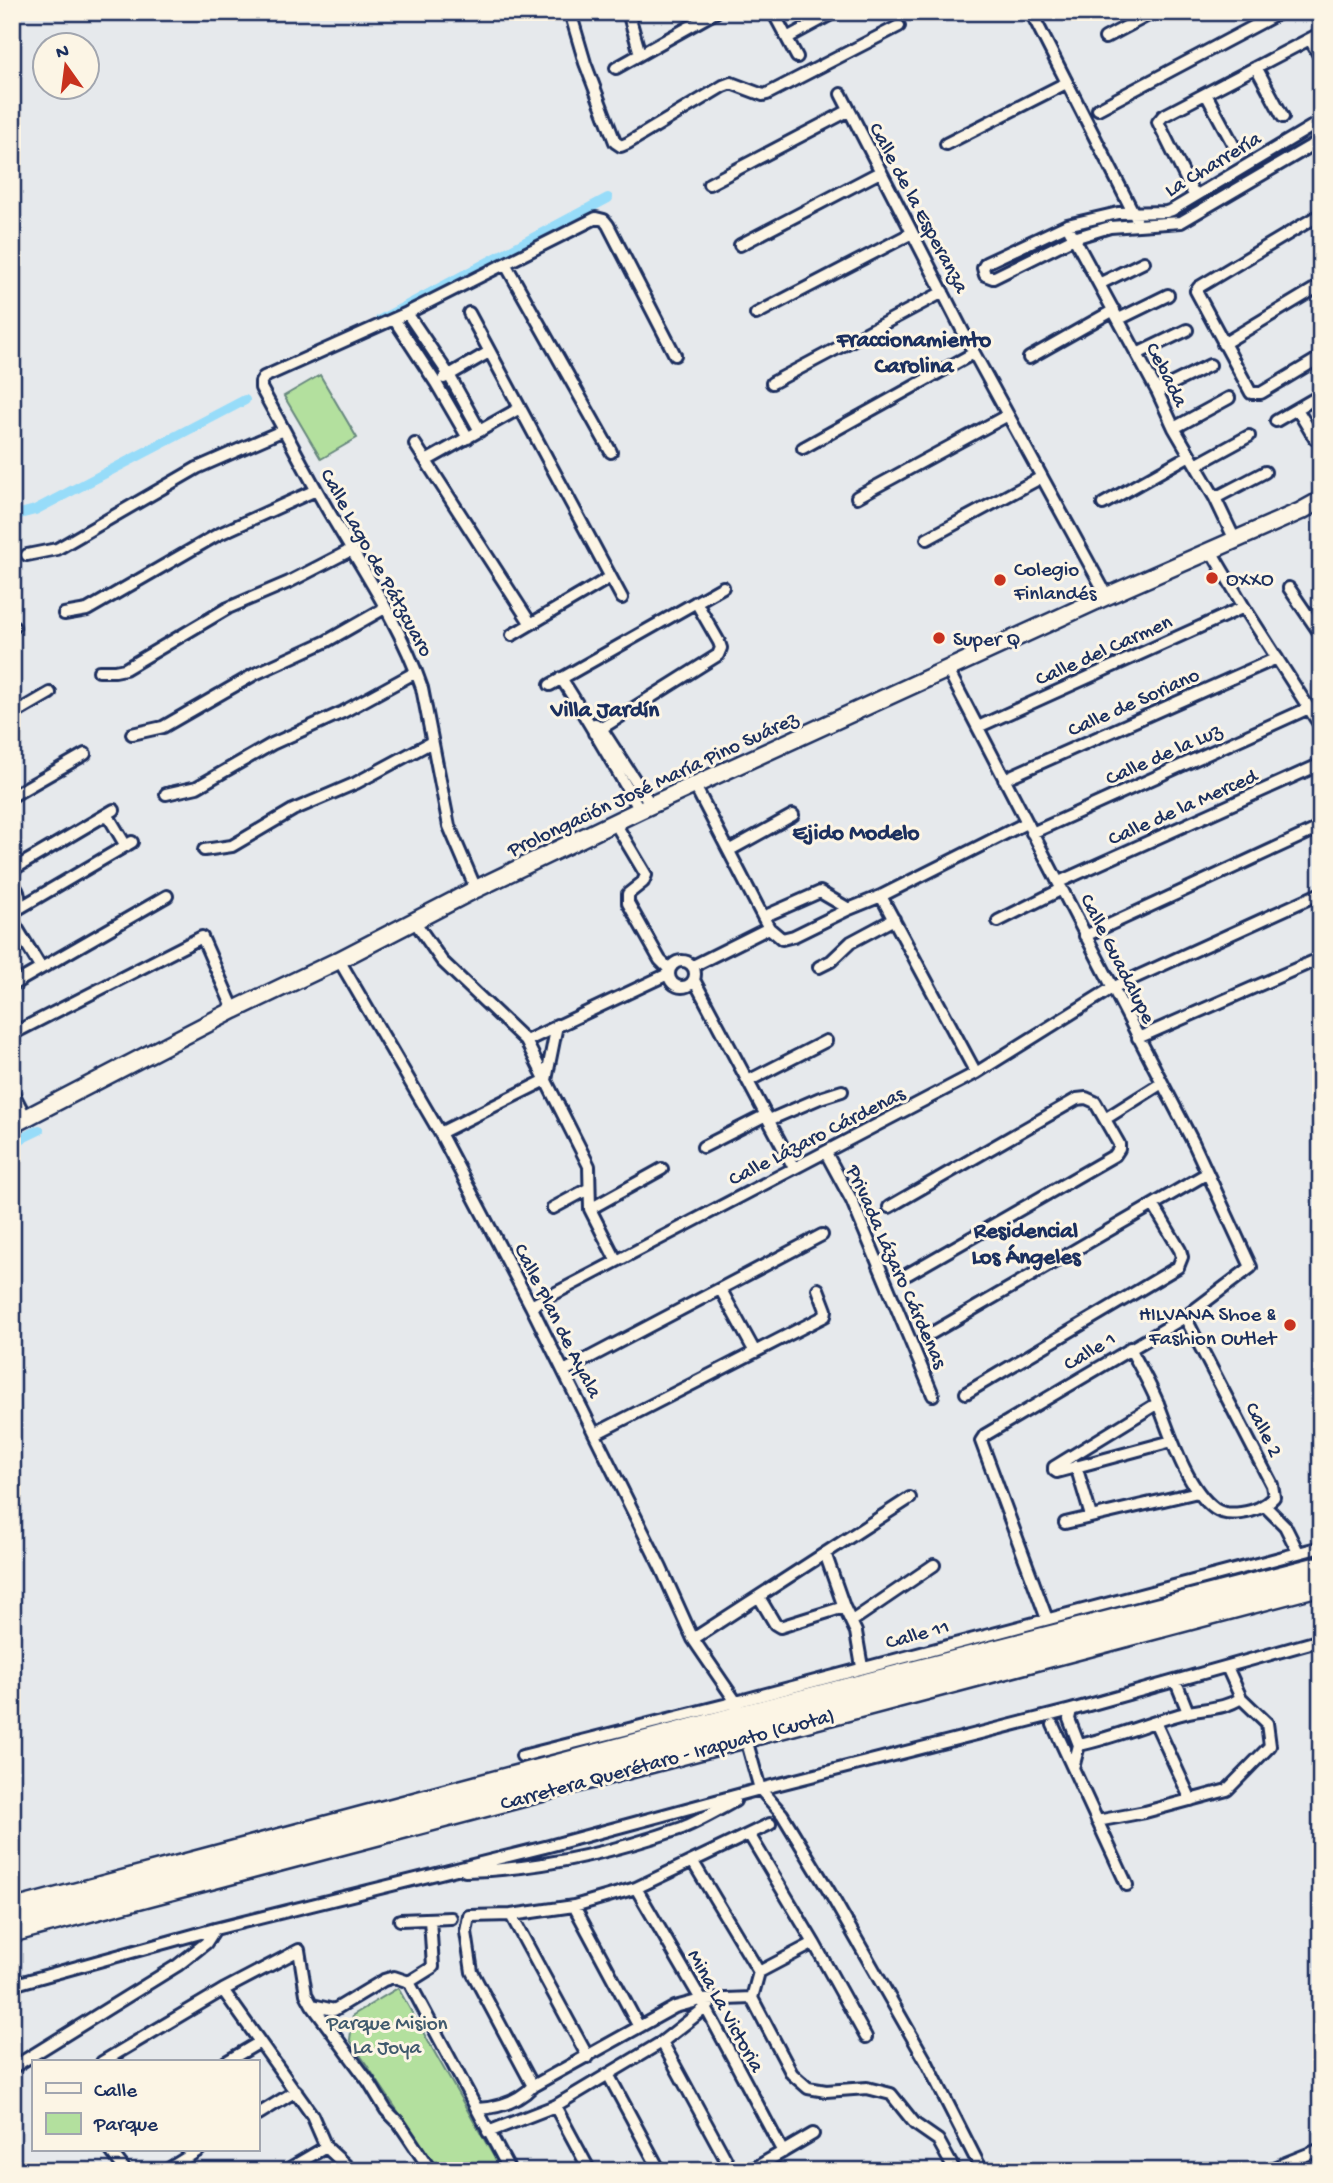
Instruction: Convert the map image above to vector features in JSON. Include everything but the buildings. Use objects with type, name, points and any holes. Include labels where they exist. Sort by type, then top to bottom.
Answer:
[{"type":"highway","name":"Carretera Querétaro - Irapuato (Cuota)","points":[[12,1911],[752,1713],[1314,1568]]},
{"type":"highway","name":"Carretera Querétaro - Irapuato (Cuota)","points":[[12,1931],[1314,1568]]},
{"type":"main road","name":"Prolongación José María Pino Suárez","points":[[19,1121],[234,1010],[415,922],[475,889],[694,784],[1301,511],[1321,499]]},
{"type":"street","points":[[570,12],[585,63],[615,142],[621,146],[723,86],[731,83],[763,95],[767,94],[899,26]]},
{"type":"street","points":[[628,12],[640,54]]},
{"type":"street","points":[[616,68],[716,12]]},
{"type":"street","points":[[773,12],[797,57]]},
{"type":"street","points":[[788,38],[835,12]]},
{"type":"street","points":[[1031,12],[1138,224]]},
{"type":"street","points":[[1105,38],[1154,12]]},
{"type":"street","points":[[1098,109],[1281,12]]},
{"type":"street","points":[[1194,195],[1158,122],[1163,116],[1321,33]]},
{"type":"street","points":[[1310,39],[1321,59]]},
{"type":"street","points":[[1256,67],[1283,117]]},
{"type":"street","points":[[946,144],[1066,83]]},
{"type":"street","name":"Calle de la Esperanza","points":[[841,94],[974,353],[1107,596]]},
{"type":"street","points":[[1206,94],[1234,146]]},
{"type":"street","points":[[709,184],[848,111]]},
{"type":"street","name":"La Charrería","points":[[1074,238],[993,278],[985,275],[983,268],[986,263],[1067,225],[1134,212],[1166,212],[1321,121]]},
{"type":"street","points":[[1074,238],[1110,227],[1181,222],[1321,140]]},
{"type":"street","points":[[740,245],[880,172]]},
{"type":"street","points":[[1321,214],[1196,291],[1251,393],[1255,395],[1321,357]]},
{"type":"street","points":[[468,438],[394,319],[593,219],[604,220],[675,355]]},
{"type":"street","name":"Cebada","points":[[1067,225],[1157,391],[1174,428],[1215,498],[1235,540]]},
{"type":"street","points":[[756,314],[912,233]]},
{"type":"street","points":[[1100,284],[1144,262]]},
{"type":"street","points":[[506,265],[611,452]]},
{"type":"street","points":[[1223,344],[1321,285]]},
{"type":"street","points":[[772,383],[943,292]]},
{"type":"street","points":[[1029,358],[1116,315],[1168,295]]},
{"type":"street","points":[[407,313],[449,374],[480,431]]},
{"type":"street","points":[[469,313],[622,598]]},
{"type":"street","name":"Calle Lago de Pátzcuaro","points":[[394,319],[264,377],[261,388],[316,490],[385,608],[416,672],[452,838],[475,889]]},
{"type":"street","points":[[1137,354],[1187,330]]},
{"type":"street","points":[[436,383],[489,352]]},
{"type":"street","points":[[803,449],[974,353]]},
{"type":"street","points":[[1157,391],[1210,365]]},
{"type":"street","points":[[1276,421],[1321,395]]},
{"type":"street","points":[[1174,428],[1229,398]]},
{"type":"street","points":[[426,461],[520,408]]},
{"type":"street","points":[[1297,409],[1315,439]]},
{"type":"street","points":[[857,497],[1008,415]]},
{"type":"street","points":[[27,555],[57,549],[197,468],[284,430]]},
{"type":"street","points":[[1103,504],[1249,436]]},
{"type":"street","points":[[415,444],[531,624]]},
{"type":"street","points":[[1215,498],[1265,472]]},
{"type":"street","points":[[927,540],[1042,477]]},
{"type":"street","points":[[64,614],[88,610],[217,535],[316,490]]},
{"type":"street","points":[[100,671],[125,668],[228,608],[289,582],[351,550]]},
{"type":"street","points":[[1211,551],[1321,727]]},
{"type":"street","points":[[512,635],[609,578]]},
{"type":"street","points":[[550,685],[723,587]]},
{"type":"street","points":[[1289,589],[1321,635]]},
{"type":"street","points":[[597,730],[718,655],[721,648],[719,642],[696,602]]},
{"type":"street","name":"Calle del Carmen","points":[[978,726],[1244,607]]},
{"type":"street","points":[[132,734],[163,727],[255,674],[327,642],[385,608]]},
{"type":"street","points":[[1308,614],[1321,609]]},
{"type":"street","name":"Calle de Soriano","points":[[1004,779],[1277,658]]},
{"type":"street","name":"Calle Guadalupe","points":[[948,670],[1194,1144],[1251,1267]]},
{"type":"street","points":[[166,794],[197,787],[272,744],[343,712],[416,672]]},
{"type":"street","points":[[561,678],[646,807]]},
{"type":"street","points":[[12,715],[50,693]]},
{"type":"street","name":"Calle de la Luz","points":[[769,928],[782,939],[794,936],[1029,828],[1309,708]]},
{"type":"street","points":[[204,850],[232,846],[293,810],[356,783],[432,742]]},
{"type":"street","points":[[12,796],[85,754]]},
{"type":"street","name":"Calle de la Merced","points":[[998,921],[1060,885],[1321,764]]},
{"type":"street","points":[[693,966],[769,928],[694,784]]},
{"type":"street","points":[[12,870],[110,812],[129,844],[13,914]]},
{"type":"street","points":[[730,850],[793,815]]},
{"type":"street","points":[[526,1041],[669,971],[677,962],[693,966],[696,975],[694,980],[685,988],[678,988],[669,980],[669,971],[628,903],[628,894],[643,882],[646,875],[615,823]]},
{"type":"street","points":[[1086,936],[1321,827]]},
{"type":"street","points":[[12,884],[19,893],[19,902],[13,914]]},
{"type":"street","points":[[763,917],[820,892],[849,909]]},
{"type":"street","name":"Calle Lázaro Cárdenas","points":[[531,1306],[976,1073],[1112,988],[1321,893]]},
{"type":"street","points":[[12,985],[167,896]]},
{"type":"street","points":[[881,896],[976,1073]]},
{"type":"street","points":[[13,914],[41,968]]},
{"type":"street","points":[[819,967],[831,961],[851,942],[894,919]]},
{"type":"street","points":[[415,922],[442,961],[526,1041],[589,1166],[590,1209],[616,1260]]},
{"type":"street","points":[[12,1034],[201,937],[234,1010]]},
{"type":"street","points":[[1138,1038],[1321,958]]},
{"type":"street","name":"Calle Plan de Ayala","points":[[339,960],[440,1133],[531,1306],[693,1639],[737,1705]]},
{"type":"street","points":[[694,980],[794,1168]]},
{"type":"street","points":[[546,1080],[557,1025]]},
{"type":"street","points":[[748,1080],[826,1041]]},
{"type":"street","points":[[440,1133],[546,1080]]},
{"type":"street","points":[[1105,1119],[1162,1083]]},
{"type":"street","points":[[12,1091],[19,1121]]},
{"type":"street","points":[[703,1147],[767,1118],[842,1091]]},
{"type":"street","points":[[889,1207],[1077,1099],[1086,1098],[1096,1102],[1119,1144],[1115,1155],[908,1274]]},
{"type":"street","name":"Privada Lázaro Cárdenas","points":[[826,1153],[852,1201],[933,1395]]},
{"type":"street","points":[[590,1209],[662,1169]]},
{"type":"street","points":[[932,1333],[1206,1174]]},
{"type":"street","points":[[553,1209],[588,1189]]},
{"type":"street","points":[[966,1393],[1178,1267],[1182,1256],[1180,1250],[1154,1206]]},
{"type":"street","points":[[564,1371],[822,1235]]},
{"type":"street","name":"Calle 1","points":[[1047,1619],[981,1441],[985,1435],[1185,1317],[1251,1267]]},
{"type":"street","points":[[595,1434],[825,1316],[826,1310],[818,1289]]},
{"type":"street","points":[[721,1290],[755,1352]]},
{"type":"street","name":"Calle 2","points":[[1185,1317],[1272,1485],[1274,1497],[1265,1506]]},
{"type":"street","points":[[1130,1348],[1198,1492],[1217,1511],[1233,1514],[1254,1511],[1265,1506],[1285,1526],[1314,1568]]},
{"type":"street","points":[[1158,1403],[1054,1467],[1054,1470],[1057,1472],[1172,1441]]},
{"type":"street","points":[[1076,1466],[1091,1516]]},
{"type":"street","points":[[1065,1523],[1198,1492]]},
{"type":"street","points":[[693,1639],[910,1498]]},
{"type":"street","name":"Calle 11","points":[[522,1756],[737,1705],[862,1668],[1047,1619],[1314,1568],[1321,1547]]},
{"type":"street","points":[[825,1553],[841,1607],[852,1621],[859,1641],[862,1668]]},
{"type":"street","points":[[852,1621],[934,1565]]},
{"type":"street","points":[[759,1597],[775,1624],[780,1627],[841,1607]]},
{"type":"street","points":[[12,1985],[215,1929],[760,1789],[1070,1715],[1321,1640]]},
{"type":"street","points":[[1097,1821],[1227,1790],[1270,1746],[1267,1723],[1241,1698],[1227,1667]]},
{"type":"street","points":[[1176,1682],[1188,1712]]},
{"type":"street","points":[[1079,1745],[1108,1739],[1188,1712],[1230,1705],[1241,1698]]},
{"type":"street","points":[[1070,1715],[1079,1745],[1073,1768]]},
{"type":"street","points":[[1049,1720],[1127,1885]]},
{"type":"street","points":[[1155,1722],[1191,1800]]},
{"type":"street","points":[[748,1745],[760,1789],[782,1814],[830,1894],[927,2063],[982,2171]]},
{"type":"street","points":[[445,1871],[511,1870],[604,1850],[684,1827],[760,1789]]},
{"type":"street","points":[[533,2086],[472,1972],[467,1931],[469,1916],[574,1906],[636,1888],[770,1824]]},
{"type":"street","points":[[749,1834],[866,2037]]},
{"type":"street","points":[[693,1862],[759,1972],[752,1998],[792,2074],[808,2088],[826,2091],[867,2088],[891,2094],[915,2124],[938,2140],[954,2171]]},
{"type":"street","name":"Mina La Victoria","points":[[636,1888],[703,2004],[783,2152]]},
{"type":"street","points":[[574,1906],[639,2027]]},
{"type":"street","points":[[511,1914],[588,2057]]},
{"type":"street","points":[[400,1920],[452,1918]]},
{"type":"street","points":[[409,1982],[433,1967],[430,1919]]},
{"type":"street","points":[[12,2068],[178,1965],[206,1943],[215,1929]]},
{"type":"street","points":[[759,1972],[814,1943]]},
{"type":"street","points":[[106,2060],[223,1990],[299,1950],[306,1994],[312,2005],[369,2082],[386,2110],[399,2123],[426,2169]]},
{"type":"street","points":[[312,2005],[334,2010],[384,1980],[394,1977],[409,1982],[510,2171]]},
{"type":"street","points":[[223,1990],[312,2115],[326,2147],[352,2171]]},
{"type":"street","points":[[488,2132],[555,2106],[662,2042],[703,2004],[716,1998],[752,1998]]},
{"type":"street","points":[[477,2109],[502,2106],[524,2095],[533,2086],[675,2007],[703,2004]]},
{"type":"street","points":[[330,2031],[334,2010]]},
{"type":"street","points":[[229,2060],[260,2042]]},
{"type":"street","points":[[662,2042],[732,2171]]},
{"type":"street","points":[[608,2074],[660,2171]]},
{"type":"street","points":[[259,2114],[296,2091]]},
{"type":"street","points":[[524,2095],[523,2104],[530,2115]]},
{"type":"street","points":[[555,2106],[590,2171]]},
{"type":"street","points":[[750,2171],[813,2134]]},
{"type":"street","points":[[285,2171],[326,2147]]},
{"type":"street","points":[[1266,2171],[1321,2149]]},
{"type":"street","points":[[112,2152],[126,2171]]},
{"type":"street","points":[[164,2171],[196,2152]]},
{"type":"green space","points":[[320,375],[357,438],[321,459],[284,396]]},
{"type":"green space","name":"Parque Mision La Joya","points":[[398,1988],[502,2171],[438,2171],[350,2040],[353,2015]]},
{"type":"waterway","points":[[380,320],[608,198]]},
{"type":"waterway","points":[[12,516],[35,510],[245,400]]},
{"type":"waterway","points":[[12,1143],[39,1130]]},
{"type":"place","name":"OXXO","points":[[1212,578]]},
{"type":"place","name":"Colegio Finlandés","points":[[1000,580]]},
{"type":"place","name":"Super Q","points":[[939,638]]},
{"type":"place","name":"HILVANA Shoe & Fashion Outlet","points":[[1290,1325]]},
{"type":"district","name":"Fraccionamiento Carolina","points":[[914,351]]},
{"type":"district","name":"Villa Jardín","points":[[605,708]]},
{"type":"district","name":"Ejido Modelo","points":[[856,831]]},
{"type":"district","name":"Residencial Los Ángeles","points":[[1026,1242]]}]
